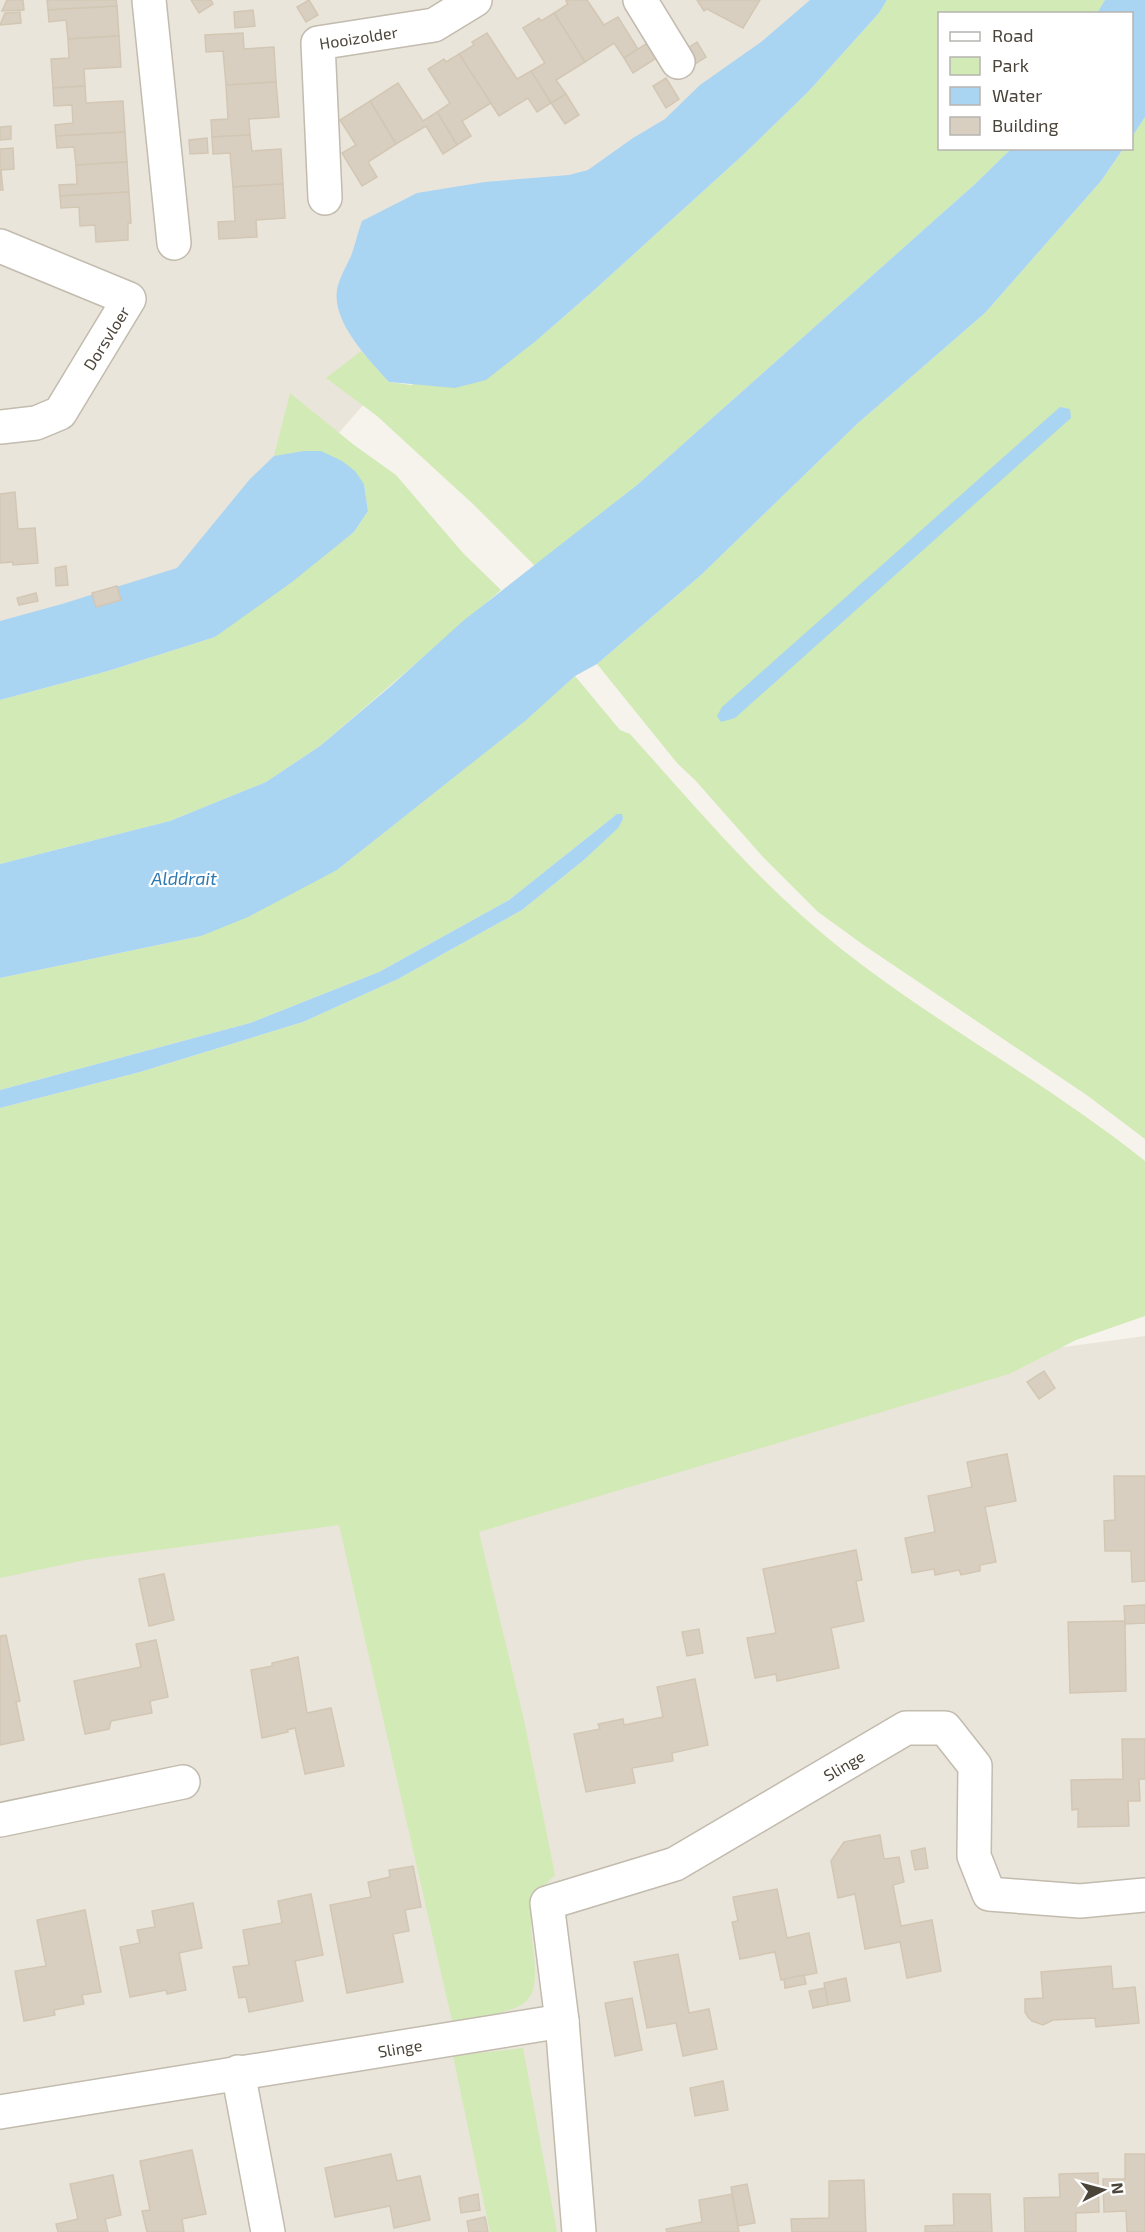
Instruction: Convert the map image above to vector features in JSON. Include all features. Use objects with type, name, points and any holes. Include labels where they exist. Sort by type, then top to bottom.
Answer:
[{"type":"street","points":[[149,0],[174,243]]},
{"type":"street","name":"Hooizolder","points":[[325,198],[318,43],[434,25],[476,0]]},
{"type":"street","points":[[640,0],[678,62]]},
{"type":"street","name":"Dorsvloer","points":[[0,246],[129,300],[60,413],[36,423],[0,427]]},
{"type":"street","name":"Slinge","points":[[579,2232],[562,2021],[547,1903],[675,1864],[906,1728],[945,1728],[975,1766],[974,1856],[989,1894],[1080,1901],[1145,1895]]},
{"type":"street","points":[[0,1820],[183,1782]]},
{"type":"street","name":"Slinge","points":[[0,2109],[562,2021]]},
{"type":"street","points":[[238,2073],[268,2232]]},
{"type":"shaded area","points":[[0,0],[842,0],[410,351],[291,488],[184,604],[0,652]]},
{"type":"shaded area","points":[[1145,1336],[1145,2232],[0,2232],[0,1552],[734,1392]]},
{"type":"green space","points":[[887,0],[1105,0],[1098,12],[938,12],[938,150],[1010,150],[975,184],[637,485],[535,566],[474,505],[377,416],[326,378],[361,351],[389,382],[411,385],[537,340],[743,155],[808,92],[879,13]]},
{"type":"green space","points":[[1145,117],[1145,1139],[1088,1096],[818,912],[763,857],[695,780],[677,763],[597,664],[701,575],[857,424],[985,313],[1101,181],[1122,150],[1133,150],[1133,135]]},
{"type":"green space","points":[[290,393],[354,445],[396,475],[463,553],[501,590],[320,746],[266,782],[170,821],[0,864],[0,700],[108,671],[215,637],[354,532],[368,511],[364,484],[304,451],[274,456]]},
{"type":"green space","points":[[575,676],[620,730],[630,734],[730,846],[811,924],[915,1003],[1070,1106],[1145,1161],[1145,1316],[1076,1340],[1009,1374],[479,1532],[524,1720],[555,1875],[539,1892],[533,1905],[531,1929],[535,1971],[531,1995],[524,2003],[509,2010],[452,2021],[339,1525],[85,1560],[0,1578],[0,1108],[140,1072],[303,1022],[398,979],[522,910],[585,859],[617,828],[623,819],[617,814],[509,900],[379,972],[250,1023],[0,1090],[0,978],[201,936],[337,870],[524,721]]},
{"type":"green space","points":[[523,2048],[557,2232],[490,2232],[453,2056]]},
{"type":"water","points":[[810,0],[887,0],[879,13],[808,92],[743,155],[591,293],[486,380],[455,388],[389,382],[351,336],[338,309],[337,295],[339,282],[351,256],[362,221],[417,193],[485,182],[569,175],[588,170],[633,138],[665,119],[700,85],[761,42]]},
{"type":"water","points":[[1105,0],[1145,0],[1145,117],[1133,135],[1133,12],[1098,12]]},
{"type":"water","name":"Alddrait","points":[[1010,150],[1122,150],[1101,181],[985,313],[857,424],[701,575],[597,664],[575,676],[525,721],[337,870],[248,917],[201,936],[0,978],[0,864],[170,821],[266,782],[320,746],[463,621],[637,485],[975,184]]},
{"type":"water","points":[[1060,407],[1070,409],[1071,418],[735,718],[721,722],[717,716],[722,707]]},
{"type":"water","points":[[321,451],[342,461],[355,471],[364,484],[368,511],[354,532],[292,582],[215,637],[108,671],[0,700],[0,621],[177,568],[250,479],[274,456]]},
{"type":"water","points":[[617,814],[622,814],[623,819],[618,828],[585,859],[522,910],[398,979],[303,1022],[140,1072],[0,1108],[0,1090],[250,1023],[379,972],[509,900]]},
{"type":"building","points":[[7,0],[23,0],[24,10],[2,11]]},
{"type":"building","points":[[47,0],[116,0],[117,6],[48,10]]},
{"type":"building","points":[[191,0],[211,0],[213,4],[199,13]]},
{"type":"building","points":[[309,0],[318,15],[306,22],[297,7]]},
{"type":"building","points":[[587,0],[604,25],[618,17],[638,49],[624,58],[614,43],[585,62],[554,13],[568,4],[566,1]]},
{"type":"building","points":[[697,0],[760,0],[743,28],[707,9],[704,11]]},
{"type":"building","points":[[117,6],[119,36],[68,39],[66,20],[49,22],[48,10]]},
{"type":"building","points":[[253,10],[255,26],[235,28],[234,12]]},
{"type":"building","points":[[20,12],[21,23],[0,25],[5,13]]},
{"type":"building","points":[[554,13],[585,62],[556,80],[566,94],[551,103],[531,71],[545,63],[523,28],[539,18],[541,21]]},
{"type":"building","points":[[243,33],[244,49],[274,47],[276,82],[226,85],[223,51],[206,52],[205,35]]},
{"type":"building","points":[[487,33],[517,79],[531,71],[551,103],[537,112],[528,98],[499,116],[459,54],[474,45],[472,42]]},
{"type":"building","points":[[119,36],[121,67],[84,69],[85,86],[53,88],[51,59],[69,58],[68,39]]},
{"type":"building","points":[[649,42],[658,57],[633,73],[624,58]]},
{"type":"building","points":[[697,42],[706,57],[692,66],[683,51]]},
{"type":"building","points":[[459,54],[491,103],[462,121],[471,136],[457,145],[437,112],[450,103],[428,69],[444,59],[446,62]]},
{"type":"building","points":[[666,78],[679,99],[666,108],[653,86]]},
{"type":"building","points":[[276,82],[279,117],[249,119],[250,135],[212,137],[211,120],[228,119],[226,85]]},
{"type":"building","points":[[398,83],[423,121],[437,112],[457,145],[443,154],[426,126],[396,144],[370,101]]},
{"type":"building","points":[[85,86],[86,103],[123,101],[125,132],[56,136],[55,125],[73,123],[72,105],[54,106],[53,88]]},
{"type":"building","points":[[566,94],[579,115],[565,124],[551,103]]},
{"type":"building","points":[[370,101],[396,144],[368,162],[377,177],[362,186],[342,153],[356,145],[340,120]]},
{"type":"building","points":[[11,126],[11,139],[0,140],[0,127]]},
{"type":"building","points":[[125,132],[127,162],[76,165],[74,147],[57,148],[56,136]]},
{"type":"building","points":[[250,135],[252,151],[281,149],[283,184],[233,187],[230,153],[213,154],[212,137]]},
{"type":"building","points":[[207,138],[208,153],[190,154],[189,140]]},
{"type":"building","points":[[13,148],[14,169],[0,170],[0,149]]},
{"type":"building","points":[[127,162],[129,192],[60,196],[59,185],[77,184],[76,165]]},
{"type":"building","points":[[1,170],[3,190],[0,190]]},
{"type":"building","points":[[283,184],[285,218],[256,220],[257,237],[219,239],[218,222],[235,221],[233,187]]},
{"type":"building","points":[[129,192],[131,223],[128,223],[128,240],[96,242],[95,225],[80,226],[79,207],[61,208],[60,196]]},
{"type":"building","points":[[15,492],[18,529],[35,528],[38,563],[13,565],[13,562],[0,563],[0,494]]},
{"type":"building","points":[[66,566],[68,585],[56,586],[55,568]]},
{"type":"building","points":[[117,586],[121,600],[96,607],[92,593]]},
{"type":"building","points":[[36,593],[38,601],[19,605],[17,598]]},
{"type":"building","points":[[1044,1371],[1055,1388],[1039,1399],[1027,1382]]},
{"type":"building","points":[[1007,1454],[1016,1501],[985,1507],[996,1562],[980,1565],[980,1571],[961,1575],[959,1570],[935,1575],[934,1569],[912,1573],[905,1538],[935,1532],[928,1496],[972,1487],[967,1462]]},
{"type":"building","points":[[1114,1476],[1145,1476],[1145,1581],[1132,1582],[1131,1551],[1105,1551],[1104,1521],[1115,1520]]},
{"type":"building","points":[[856,1550],[862,1580],[856,1581],[864,1621],[831,1628],[839,1668],[777,1681],[776,1674],[755,1678],[747,1638],[776,1633],[763,1569]]},
{"type":"building","points":[[164,1574],[174,1620],[149,1626],[139,1579]]},
{"type":"building","points":[[1145,1605],[1145,1623],[1125,1624],[1124,1606]]},
{"type":"building","points":[[1125,1621],[1126,1691],[1070,1693],[1068,1622]]},
{"type":"building","points":[[699,1629],[703,1653],[687,1656],[682,1632]]},
{"type":"building","points":[[6,1635],[20,1701],[16,1702],[24,1740],[0,1745],[0,1636]]},
{"type":"building","points":[[156,1640],[168,1697],[150,1701],[152,1713],[111,1721],[109,1729],[85,1734],[74,1681],[141,1667],[136,1644]]},
{"type":"building","points":[[298,1657],[307,1713],[331,1708],[344,1766],[305,1774],[295,1728],[262,1738],[251,1670]]},
{"type":"building","points":[[695,1679],[708,1745],[672,1753],[673,1761],[632,1768],[635,1783],[586,1792],[574,1734],[600,1729],[598,1724],[623,1719],[624,1725],[663,1717],[657,1687]]},
{"type":"building","points":[[1122,1739],[1145,1739],[1145,1779],[1139,1779],[1140,1801],[1128,1801],[1129,1826],[1078,1827],[1078,1809],[1072,1810],[1071,1780],[1123,1779]]},
{"type":"building","points":[[880,1835],[884,1859],[899,1857],[904,1882],[893,1885],[901,1926],[932,1920],[941,1971],[907,1978],[900,1942],[865,1949],[855,1894],[838,1898],[831,1861],[844,1842]]},
{"type":"building","points":[[925,1848],[928,1868],[915,1870],[911,1851]]},
{"type":"building","points":[[413,1866],[421,1907],[405,1910],[409,1931],[393,1934],[403,1982],[347,1993],[330,1905],[371,1897],[368,1882],[390,1877],[389,1870]]},
{"type":"building","points":[[777,1889],[787,1938],[809,1933],[817,1973],[781,1980],[775,1952],[740,1959],[732,1922],[738,1921],[733,1897]]},
{"type":"building","points":[[311,1894],[323,1955],[295,1961],[303,2001],[249,2012],[246,1997],[239,1998],[233,1967],[249,1965],[243,1930],[282,1923],[278,1901]]},
{"type":"building","points":[[193,1903],[202,1948],[179,1953],[186,1990],[167,1994],[166,1990],[130,1997],[120,1947],[140,1943],[137,1930],[155,1927],[152,1911]]},
{"type":"building","points":[[85,1910],[101,1992],[82,1995],[84,2004],[54,2010],[55,2015],[24,2021],[15,1971],[46,1966],[37,1920]]},
{"type":"building","points":[[678,1954],[689,2013],[709,2009],[717,2049],[683,2056],[676,2023],[647,2028],[634,1962]]},
{"type":"building","points":[[1111,1966],[1113,1989],[1135,1987],[1139,2023],[1096,2027],[1095,2018],[1053,2020],[1043,2025],[1032,2021],[1025,2012],[1025,1999],[1043,1998],[1041,1972]]},
{"type":"building","points":[[804,1975],[806,1984],[785,1988],[784,1979]]},
{"type":"building","points":[[846,1978],[850,2001],[828,2005],[824,1983]]},
{"type":"building","points":[[825,1988],[828,2005],[813,2008],[809,1991]]},
{"type":"building","points":[[632,1998],[642,2050],[615,2056],[605,2003]]},
{"type":"building","points":[[723,2081],[728,2110],[695,2116],[690,2088]]},
{"type":"building","points":[[192,2150],[206,2214],[182,2219],[184,2232],[147,2232],[142,2211],[150,2210],[140,2161]]},
{"type":"building","points":[[391,2154],[397,2181],[420,2176],[430,2220],[394,2228],[390,2206],[335,2217],[325,2168]]},
{"type":"building","points":[[1125,2154],[1145,2154],[1145,2232],[1127,2232],[1126,2211],[1104,2212],[1103,2179],[1125,2179]]},
{"type":"building","points":[[1098,2173],[1099,2212],[1076,2213],[1076,2232],[1025,2232],[1024,2198],[1060,2197],[1059,2174]]},
{"type":"building","points":[[113,2175],[121,2215],[105,2219],[108,2232],[58,2232],[56,2224],[78,2219],[70,2184]]},
{"type":"building","points":[[864,2180],[866,2232],[792,2232],[791,2219],[829,2218],[829,2181]]},
{"type":"building","points":[[747,2184],[755,2223],[738,2226],[731,2187]]},
{"type":"building","points":[[478,2194],[480,2210],[461,2213],[459,2198]]},
{"type":"building","points":[[732,2194],[739,2232],[667,2232],[666,2229],[702,2222],[699,2200]]},
{"type":"building","points":[[953,2194],[990,2194],[992,2232],[925,2232],[925,2226],[954,2225]]},
{"type":"building","points":[[485,2217],[488,2232],[469,2232],[467,2221]]}]
